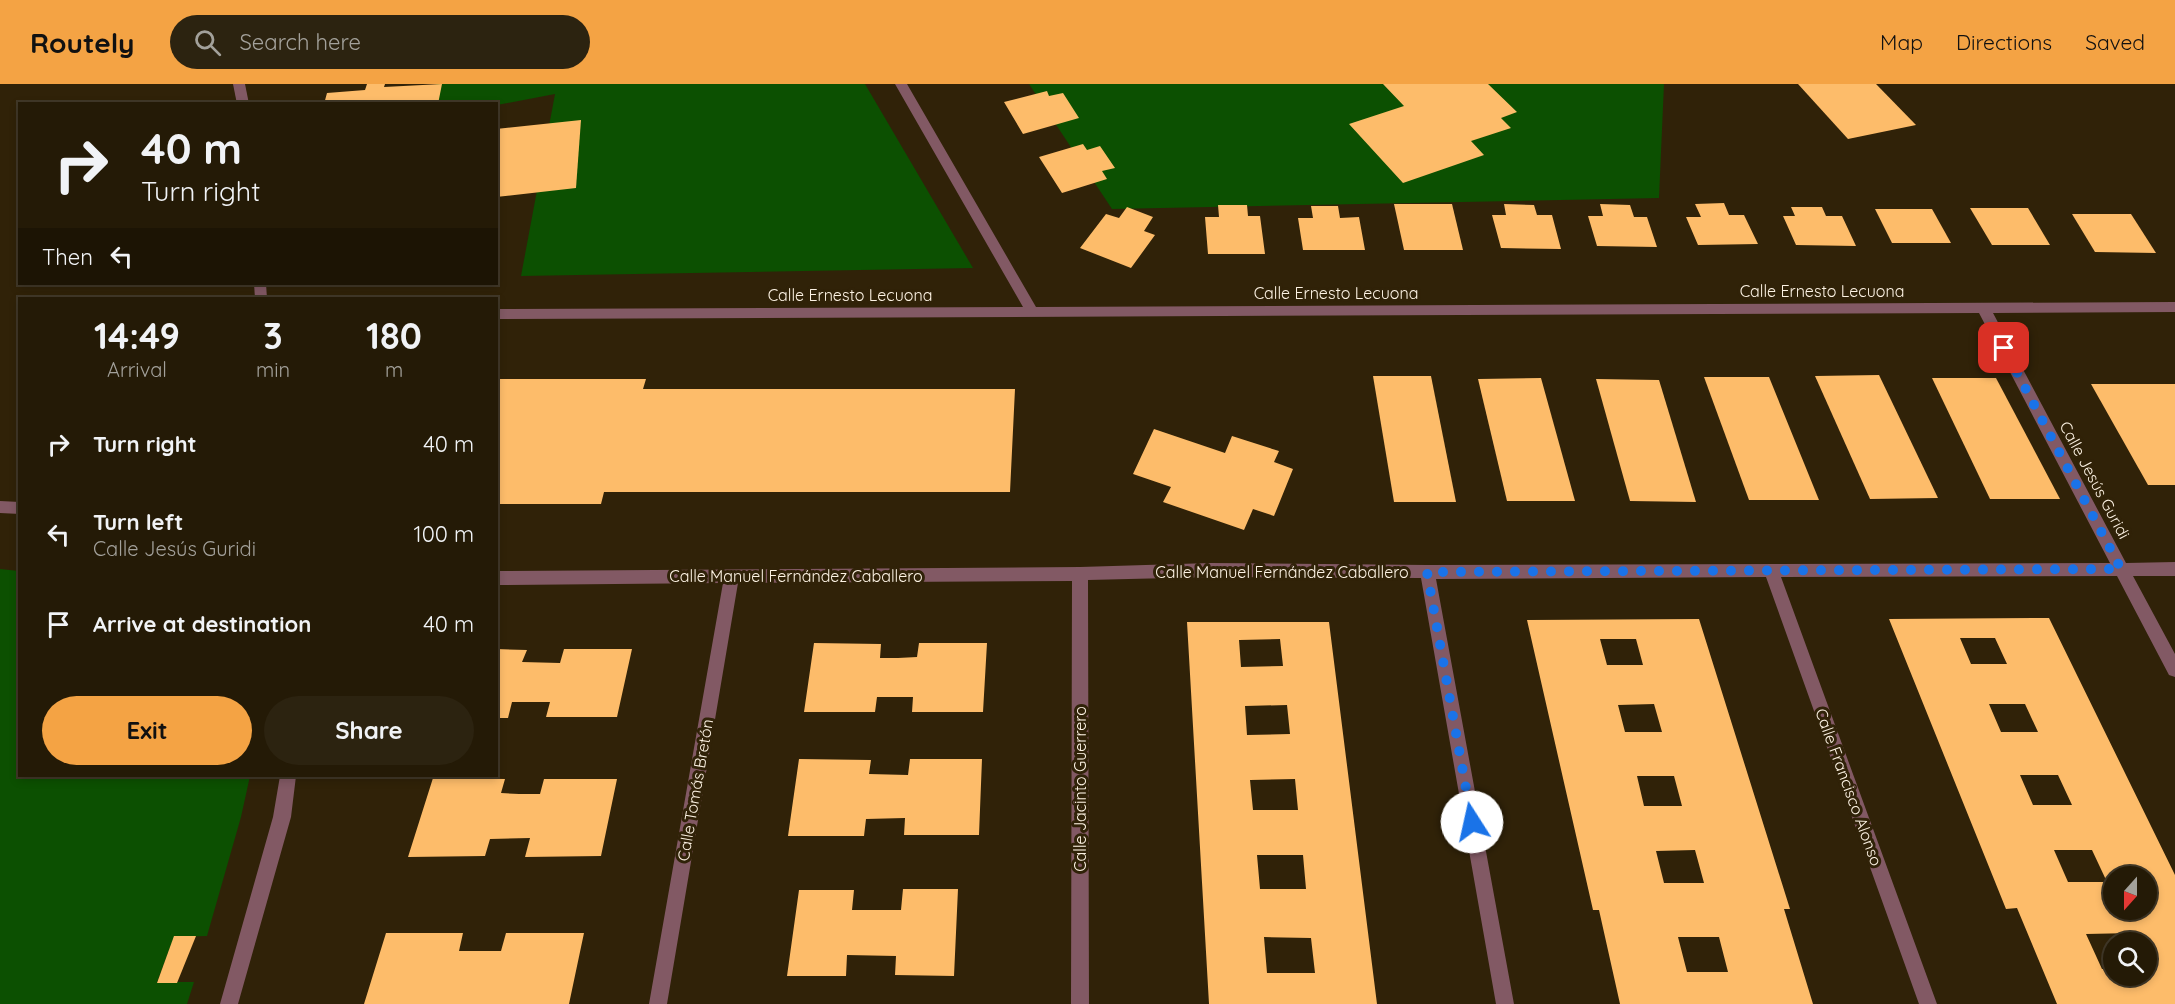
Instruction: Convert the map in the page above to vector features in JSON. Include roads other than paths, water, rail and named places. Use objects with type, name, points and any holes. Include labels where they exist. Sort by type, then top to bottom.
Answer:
[{"type":"street","points":[[239,84],[243,102]]},
{"type":"street","points":[[901,84],[1032,311]]},
{"type":"street","name":"Calle Jesús Guridi","points":[[1983,307],[2175,670]]},
{"type":"street","name":"Calle Ernesto Lecuona","points":[[498,314],[2175,307]]},
{"type":"street","points":[[0,507],[18,508]]},
{"type":"street","name":"Calle Manuel Fernández Caballero","points":[[498,578],[1080,574],[1211,570],[1427,572],[2175,569]]},
{"type":"street","name":"Calle Francisco Alonso","points":[[1771,571],[1928,1004]]},
{"type":"street","points":[[1427,572],[1505,1004]]},
{"type":"street","name":"Calle Jacinto Guerrero","points":[[1080,574],[1080,1004]]},
{"type":"street","name":"Calle Tomás Bretón","points":[[658,1004],[732,576]]},
{"type":"street","points":[[229,1004],[282,817],[288,777]]}]
